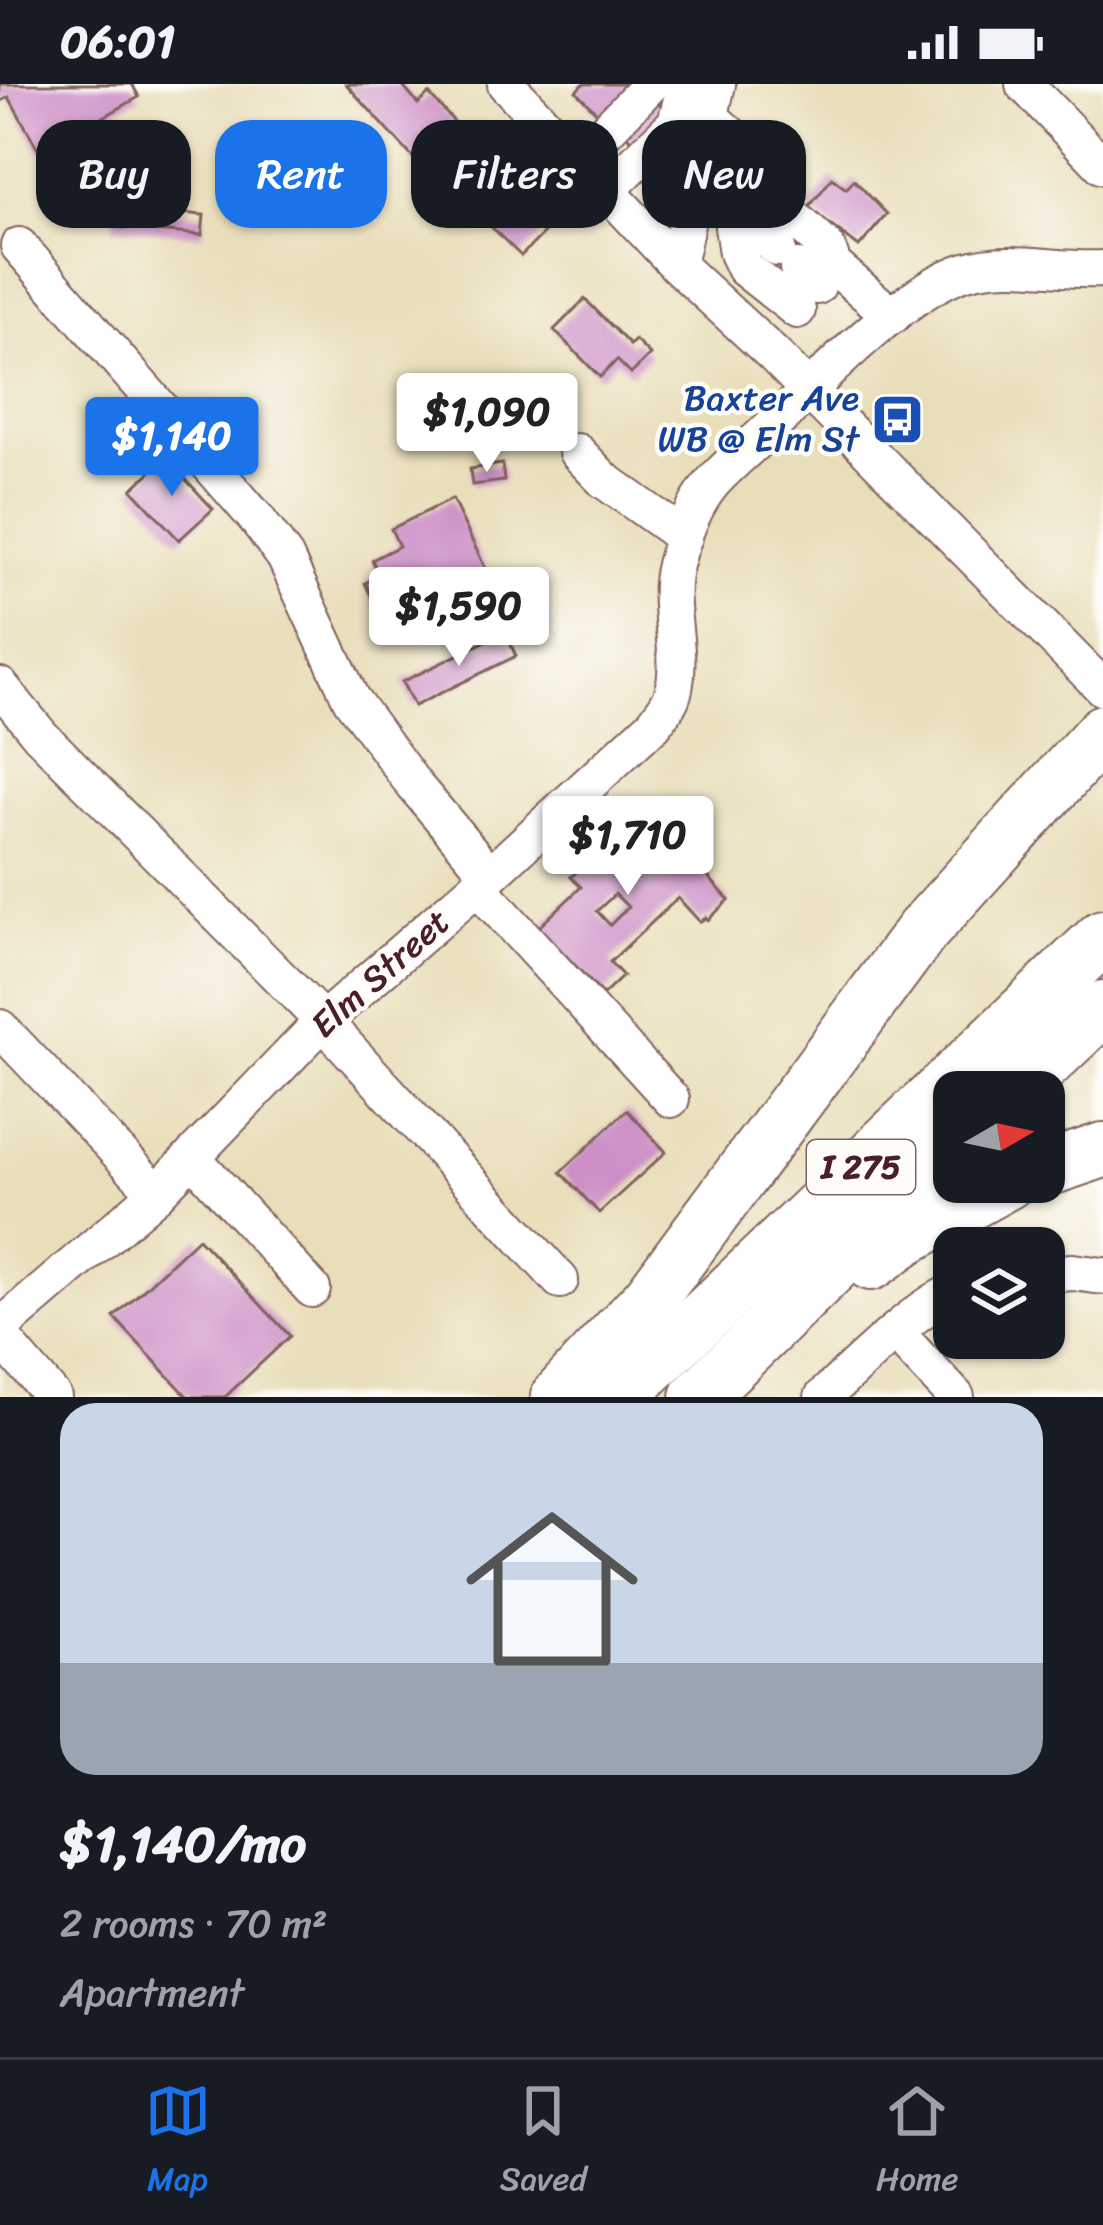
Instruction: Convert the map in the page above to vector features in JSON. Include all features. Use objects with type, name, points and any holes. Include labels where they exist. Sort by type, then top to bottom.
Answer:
[{"type":"highway","points":[[558,1397],[650,1298],[922,931],[1103,732]]},
{"type":"highway","name":"I 275","points":[[619,1397],[1103,937]]},
{"type":"highway","points":[[1036,1071],[1103,1008]]},
{"type":"highway","points":[[1065,1163],[1103,1150]]},
{"type":"highway","name":"I 275","points":[[698,1397],[933,1170]]},
{"type":"highway","points":[[747,1352],[904,1239],[969,1203]]},
{"type":"street","points":[[506,84],[541,120]]},
{"type":"street","points":[[616,120],[651,84]]},
{"type":"street","points":[[1024,84],[1103,166]]},
{"type":"street","points":[[618,179],[705,93],[724,120]]},
{"type":"street","points":[[618,140],[638,160]]},
{"type":"street","points":[[618,202],[1103,688]]},
{"type":"street","points":[[677,265],[686,228]]},
{"type":"street","points":[[718,304],[743,268],[744,228]]},
{"type":"street","points":[[760,228],[804,276]]},
{"type":"street","points":[[773,354],[804,276],[827,248],[783,228]]},
{"type":"street","points":[[19,247],[266,531],[285,557],[351,699],[483,880],[671,1099]]},
{"type":"street","name":"Elm Street","points":[[0,1332],[157,1193],[323,1021],[654,724],[672,698],[677,667],[671,601],[674,570],[684,537],[711,484],[892,316],[937,282],[979,268],[1023,263],[1103,269]]},
{"type":"street","points":[[743,268],[804,276],[892,316]]},
{"type":"street","points":[[577,452],[604,480],[684,537]]},
{"type":"street","points":[[0,686],[57,752],[323,1021],[560,1280]]},
{"type":"street","points":[[0,1028],[157,1193]]},
{"type":"street","points":[[192,1157],[312,1289]]},
{"type":"street","points":[[1065,1273],[1103,1276]]},
{"type":"street","points":[[823,1397],[933,1305]]},
{"type":"street","points":[[0,1332],[53,1397]]},
{"type":"street","points":[[896,1333],[956,1397]]},
{"type":"building","points":[[0,84],[132,84],[139,97],[98,120],[36,120],[36,146],[9,97],[0,102]]},
{"type":"building","points":[[346,84],[401,84],[418,104],[429,94],[452,120],[411,120],[411,156],[387,129],[387,120],[379,120]]},
{"type":"building","points":[[583,84],[641,84],[604,120],[576,91]]},
{"type":"building","points":[[651,95],[672,116],[642,120],[639,148],[618,127]]},
{"type":"building","points":[[832,178],[846,189],[854,180],[887,214],[859,247],[808,208]]},
{"type":"building","points":[[191,214],[204,215],[202,235],[124,228],[191,228]]},
{"type":"building","points":[[492,228],[549,228],[521,256]]},
{"type":"building","points":[[585,299],[630,345],[635,340],[650,355],[631,374],[617,360],[600,377],[554,330]]},
{"type":"building","points":[[166,458],[213,509],[179,540],[132,489]]},
{"type":"building","points":[[502,464],[504,481],[472,485],[470,469]]},
{"type":"building","points":[[452,499],[494,586],[391,637],[365,583],[380,576],[372,560],[399,546],[391,529]]},
{"type":"building","points":[[505,632],[516,656],[414,706],[402,682]]},
{"type":"building","points":[[645,809],[729,900],[700,922],[678,898],[610,962],[623,976],[603,995],[539,927],[581,887],[571,877]],"holes":[[[615,894],[628,907],[610,925],[597,911]]]},
{"type":"building","points":[[627,1110],[666,1152],[599,1213],[561,1172]]},
{"type":"building","points":[[198,1238],[290,1336],[225,1397],[188,1397],[114,1317]]},
{"type":"place","name":"Baxter Ave WB @ Elm St","points":[[898,419]]}]
